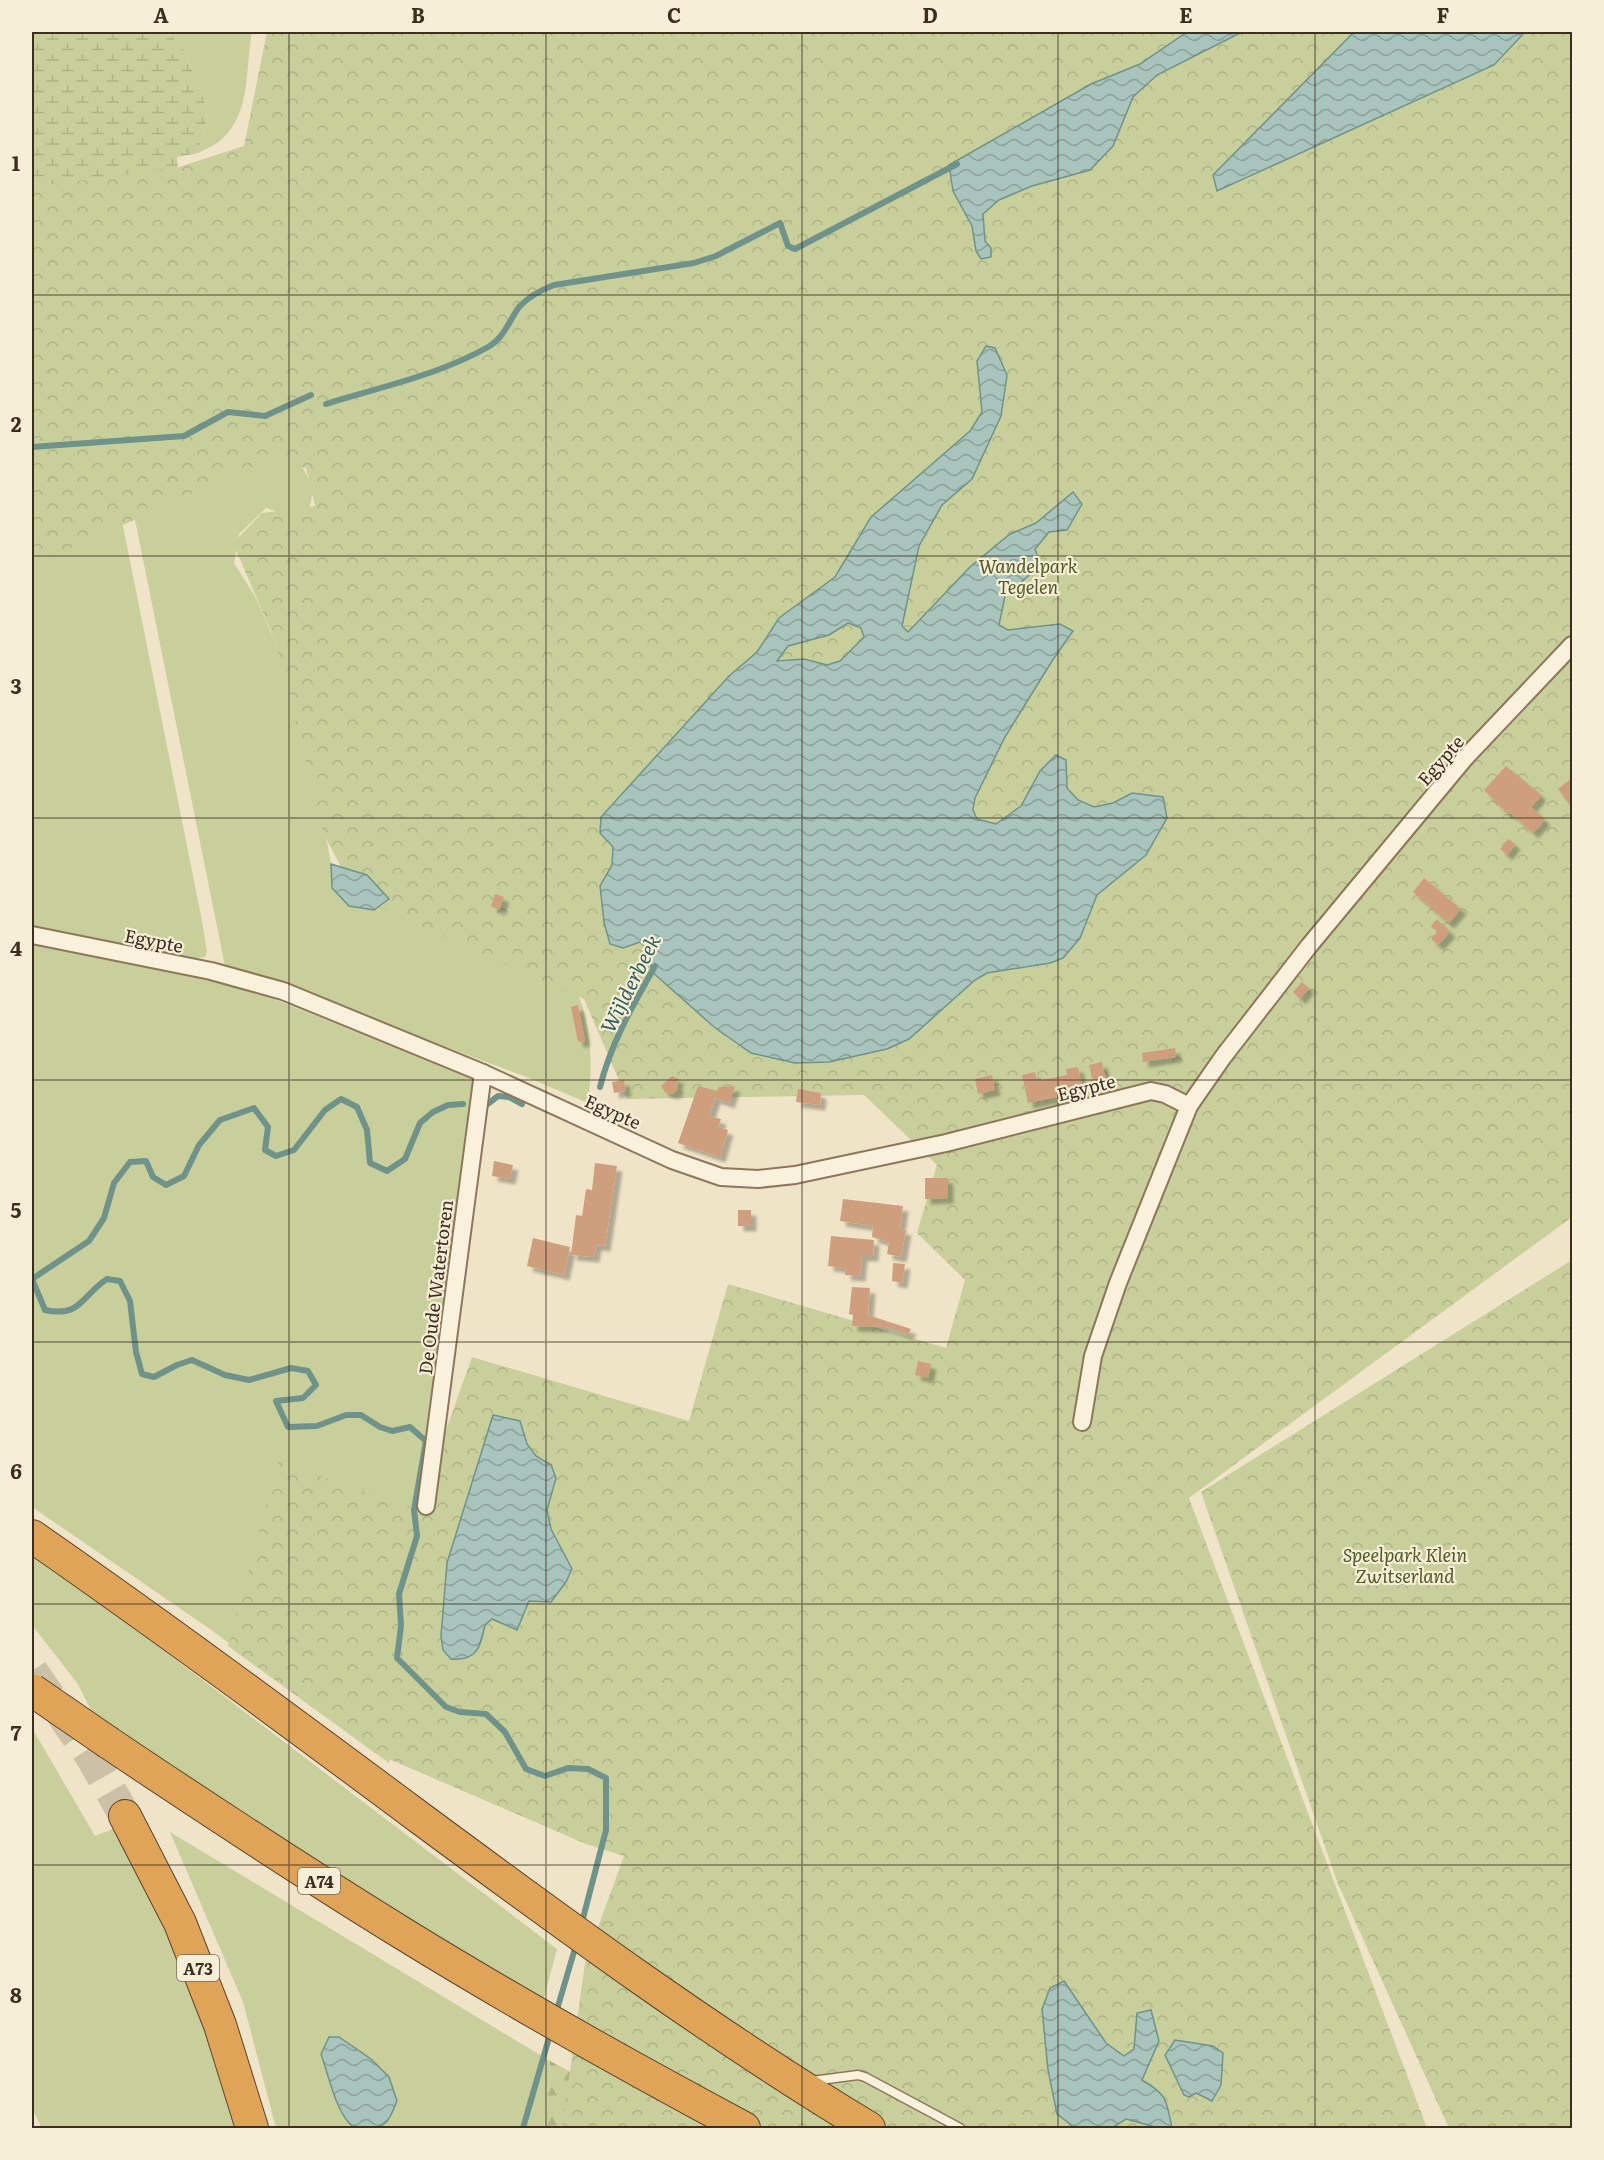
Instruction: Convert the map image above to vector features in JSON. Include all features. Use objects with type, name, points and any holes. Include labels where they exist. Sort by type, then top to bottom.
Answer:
[{"type":"highway","points":[[32,1536],[191,1648],[641,1980],[795,2083],[869,2128]]},
{"type":"highway","name":"A74","points":[[32,1690],[328,1887],[533,2012],[744,2128]]},
{"type":"highway","name":"A73","points":[[125,1816],[180,1923],[220,2025],[252,2128]]},
{"type":"street","name":"Egypte","points":[[1082,1422],[1093,1356],[1118,1283],[1189,1106],[1223,1057],[1316,938],[1465,758],[1572,645]]},
{"type":"street","name":"Egypte","points":[[32,935],[211,971],[283,991],[483,1073],[672,1160],[721,1177],[758,1179],[795,1175],[946,1143],[1150,1092],[1165,1094],[1189,1106]]},
{"type":"street","name":"De Oude Watertoren","points":[[426,1506],[483,1073]]},
{"type":"lane","points":[[795,2083],[858,2075],[960,2128]]},
{"type":"green space","points":[[32,32],[168,32],[184,50],[209,112],[198,153],[177,157],[183,223],[32,441]]},
{"type":"green space","points":[[168,32],[252,32],[246,89],[238,116],[232,128],[222,139],[198,153],[209,112],[184,50]]},
{"type":"green space","name":"Wandelpark Tegelen","points":[[267,32],[1572,32],[1572,1217],[1189,1498],[1427,2128],[562,2128],[585,1963],[624,1856],[586,1844],[375,1753],[228,1646],[278,1462],[418,1509],[472,1357],[689,1421],[728,1284],[946,1348],[965,1280],[917,1233],[937,1165],[864,1095],[627,1099],[584,999],[357,897],[324,835],[276,643],[233,543],[262,513],[315,506],[306,468],[267,460],[32,566],[32,187],[176,168],[244,146]]},
{"type":"green space","points":[[287,442],[311,482],[313,492],[309,509],[282,513],[266,508],[239,534],[234,563],[256,598],[278,648],[309,742],[331,864],[332,888],[389,899],[574,985],[588,1028],[590,1043],[588,1103],[524,1076],[225,966],[130,495]]},
{"type":"green space","points":[[120,511],[202,921],[207,952],[205,957],[198,958],[58,935],[32,928],[32,555]]},
{"type":"green space","points":[[32,944],[183,973],[254,991],[488,1085],[488,1098],[389,1763],[210,1629],[32,1507]]},
{"type":"green space","name":"Speelpark Klein Zwitserland","points":[[1572,1260],[1572,2128],[1449,2128],[1338,1884],[1201,1492]]},
{"type":"green space","points":[[32,1557],[121,1618],[557,1949],[544,1998],[387,1910],[96,1721],[78,1684],[32,1625]]},
{"type":"green space","points":[[32,1728],[95,1836],[118,1827],[157,1909],[218,2054],[234,2128],[42,2128],[32,2109]]},
{"type":"green space","points":[[170,1832],[550,2061],[544,2128],[377,2128],[387,2123],[350,2124],[359,2128],[276,2128],[243,2002]]},
{"type":"green space","points":[[550,2061],[599,2087],[592,2128],[544,2128]]},
{"type":"water","points":[[1187,32],[1242,32],[1157,75],[1133,97],[1113,146],[1090,170],[1032,186],[999,200],[983,214],[985,241],[991,248],[991,257],[981,259],[976,251],[972,226],[953,191],[949,165],[1091,84],[1140,64]]},
{"type":"water","points":[[1354,32],[1525,32],[1494,65],[1217,191],[1213,175]]},
{"type":"water","points":[[986,346],[995,348],[1007,375],[1001,416],[972,479],[942,505],[919,546],[902,626],[908,632],[970,567],[1010,534],[1036,523],[1073,492],[1082,504],[1067,530],[1049,532],[1035,549],[1041,565],[1005,596],[999,625],[1008,630],[1060,624],[1073,631],[1005,737],[975,798],[973,810],[977,819],[996,824],[1021,806],[1040,771],[1056,755],[1066,760],[1067,788],[1078,800],[1094,807],[1113,803],[1132,793],[1163,797],[1167,818],[1146,855],[1097,895],[1080,938],[1063,958],[1050,963],[987,973],[975,980],[909,1039],[887,1049],[829,1062],[795,1063],[751,1053],[714,1027],[651,971],[650,952],[640,942],[623,948],[610,944],[604,922],[600,886],[612,865],[613,847],[600,833],[601,817],[729,676],[757,652],[779,618],[835,577],[871,517],[970,431],[982,412],[977,361]],"holes":[[[848,623],[861,628],[864,637],[840,661],[827,665],[804,659],[777,661],[788,646],[829,635]]]},
{"type":"water","points":[[331,864],[367,875],[389,899],[374,910],[349,906],[332,888]]},
{"type":"water","points":[[493,1415],[520,1421],[527,1444],[536,1456],[551,1465],[556,1478],[547,1510],[551,1529],[572,1569],[566,1582],[551,1602],[529,1601],[517,1630],[492,1619],[485,1625],[479,1646],[472,1655],[467,1658],[451,1659],[443,1650],[441,1636],[447,1563]]},
{"type":"water","points":[[1064,1981],[1106,2043],[1124,2056],[1134,2049],[1137,2013],[1151,2010],[1159,2041],[1142,2080],[1161,2094],[1172,2128],[1154,2128],[1126,2119],[1112,2128],[1075,2128],[1057,2114],[1048,2070],[1042,2009],[1050,1988]]},
{"type":"water","points":[[329,2037],[339,2037],[371,2059],[389,2077],[397,2101],[384,2124],[374,2128],[357,2127],[351,2125],[344,2116],[321,2054]]},
{"type":"water","points":[[1175,2040],[1213,2046],[1223,2053],[1221,2085],[1212,2101],[1196,2093],[1189,2097],[1184,2095],[1165,2055]]},
{"type":"building","points":[[1506,766],[1539,793],[1540,797],[1531,807],[1545,820],[1533,833],[1512,814],[1507,813],[1484,790]]},
{"type":"building","points":[[1572,778],[1572,803],[1570,805],[1558,789]]},
{"type":"building","points":[[1509,839],[1515,844],[1507,855],[1500,849]]},
{"type":"building","points":[[1424,878],[1461,909],[1449,923],[1413,892]]},
{"type":"building","points":[[495,894],[504,897],[499,910],[491,906]]},
{"type":"building","points":[[1437,919],[1450,932],[1438,945],[1431,939],[1437,932],[1431,926]]},
{"type":"building","points":[[1302,982],[1309,988],[1300,999],[1293,992]]},
{"type":"building","points":[[578,1005],[585,1041],[578,1042],[571,1007]]},
{"type":"building","points":[[1175,1048],[1176,1057],[1143,1062],[1142,1053]]},
{"type":"building","points":[[1102,1062],[1106,1080],[1093,1083],[1089,1065]]},
{"type":"building","points":[[1078,1067],[1082,1085],[1070,1088],[1072,1094],[1028,1103],[1022,1075],[1035,1072],[1037,1081],[1067,1075],[1066,1069]]},
{"type":"building","points":[[992,1075],[995,1090],[978,1094],[975,1079]]},
{"type":"building","points":[[672,1076],[679,1079],[678,1089],[673,1094],[665,1092],[661,1086]]},
{"type":"building","points":[[624,1080],[626,1091],[614,1093],[612,1082]]},
{"type":"building","points":[[698,1086],[717,1091],[719,1087],[735,1086],[729,1103],[715,1098],[709,1116],[721,1119],[718,1127],[728,1130],[720,1157],[678,1143]]},
{"type":"building","points":[[798,1089],[821,1093],[820,1105],[796,1102]]},
{"type":"building","points":[[621,1112],[628,1116],[625,1122],[618,1119]]},
{"type":"building","points":[[494,1161],[513,1165],[510,1179],[492,1176]]},
{"type":"building","points":[[595,1163],[617,1166],[605,1246],[596,1245],[594,1257],[571,1255],[576,1215],[582,1216],[586,1189],[592,1190]]},
{"type":"building","points":[[925,1178],[948,1178],[948,1198],[925,1199]]},
{"type":"building","points":[[843,1199],[903,1206],[900,1229],[906,1230],[901,1257],[887,1254],[889,1242],[872,1237],[873,1226],[840,1221]]},
{"type":"building","points":[[738,1210],[751,1210],[751,1226],[738,1226]]},
{"type":"building","points":[[831,1236],[874,1240],[873,1256],[862,1256],[860,1276],[845,1275],[846,1268],[828,1266]]},
{"type":"building","points":[[533,1238],[570,1247],[564,1275],[527,1266]]},
{"type":"building","points":[[893,1263],[905,1264],[902,1283],[892,1281]]},
{"type":"building","points":[[852,1287],[870,1288],[868,1315],[911,1329],[909,1333],[886,1327],[852,1326],[853,1315],[849,1314]]},
{"type":"building","points":[[918,1361],[931,1364],[928,1378],[915,1375]]},
{"type":"waterway","points":[[326,404],[409,380],[469,357],[494,343],[523,303],[554,285],[694,263],[716,256],[780,223],[788,246],[795,249],[957,164]]},
{"type":"waterway","points":[[32,447],[184,436],[228,412],[265,416],[311,395]]},
{"type":"waterway","name":"Wijlderbeek","points":[[600,1087],[616,1040],[655,966]]},
{"type":"waterway","name":"Wijlderbeek","points":[[485,1106],[498,1096],[509,1097],[522,1104]]},
{"type":"waterway","name":"Wijlderbeek","points":[[32,1279],[89,1241],[104,1218],[114,1183],[130,1162],[146,1161],[153,1177],[166,1185],[184,1176],[199,1145],[220,1120],[254,1108],[268,1127],[265,1150],[276,1156],[294,1150],[325,1110],[341,1099],[357,1107],[367,1130],[370,1163],[387,1171],[405,1159],[420,1123],[433,1112],[448,1105],[463,1104]]},
{"type":"waterway","points":[[32,1279],[45,1310],[57,1312],[74,1308],[107,1279],[120,1281],[130,1301],[136,1352],[142,1374],[154,1377],[192,1360],[225,1375],[249,1380],[291,1368],[308,1371],[316,1385],[303,1398],[276,1401],[288,1427],[317,1426],[346,1415],[361,1415],[380,1427],[392,1431],[410,1427],[426,1441],[414,1510],[417,1536],[399,1594],[401,1626],[397,1658],[446,1707],[460,1712],[486,1714],[505,1732],[526,1769],[545,1776],[568,1768],[588,1769],[606,1778],[606,1830],[581,1926]]},
{"type":"waterway","points":[[556,2013],[576,1945]]},
{"type":"waterway","points":[[523,2128],[551,2031]]},
{"type":"tunnel","points":[[32,1671],[92,1758],[125,1816]]}]
